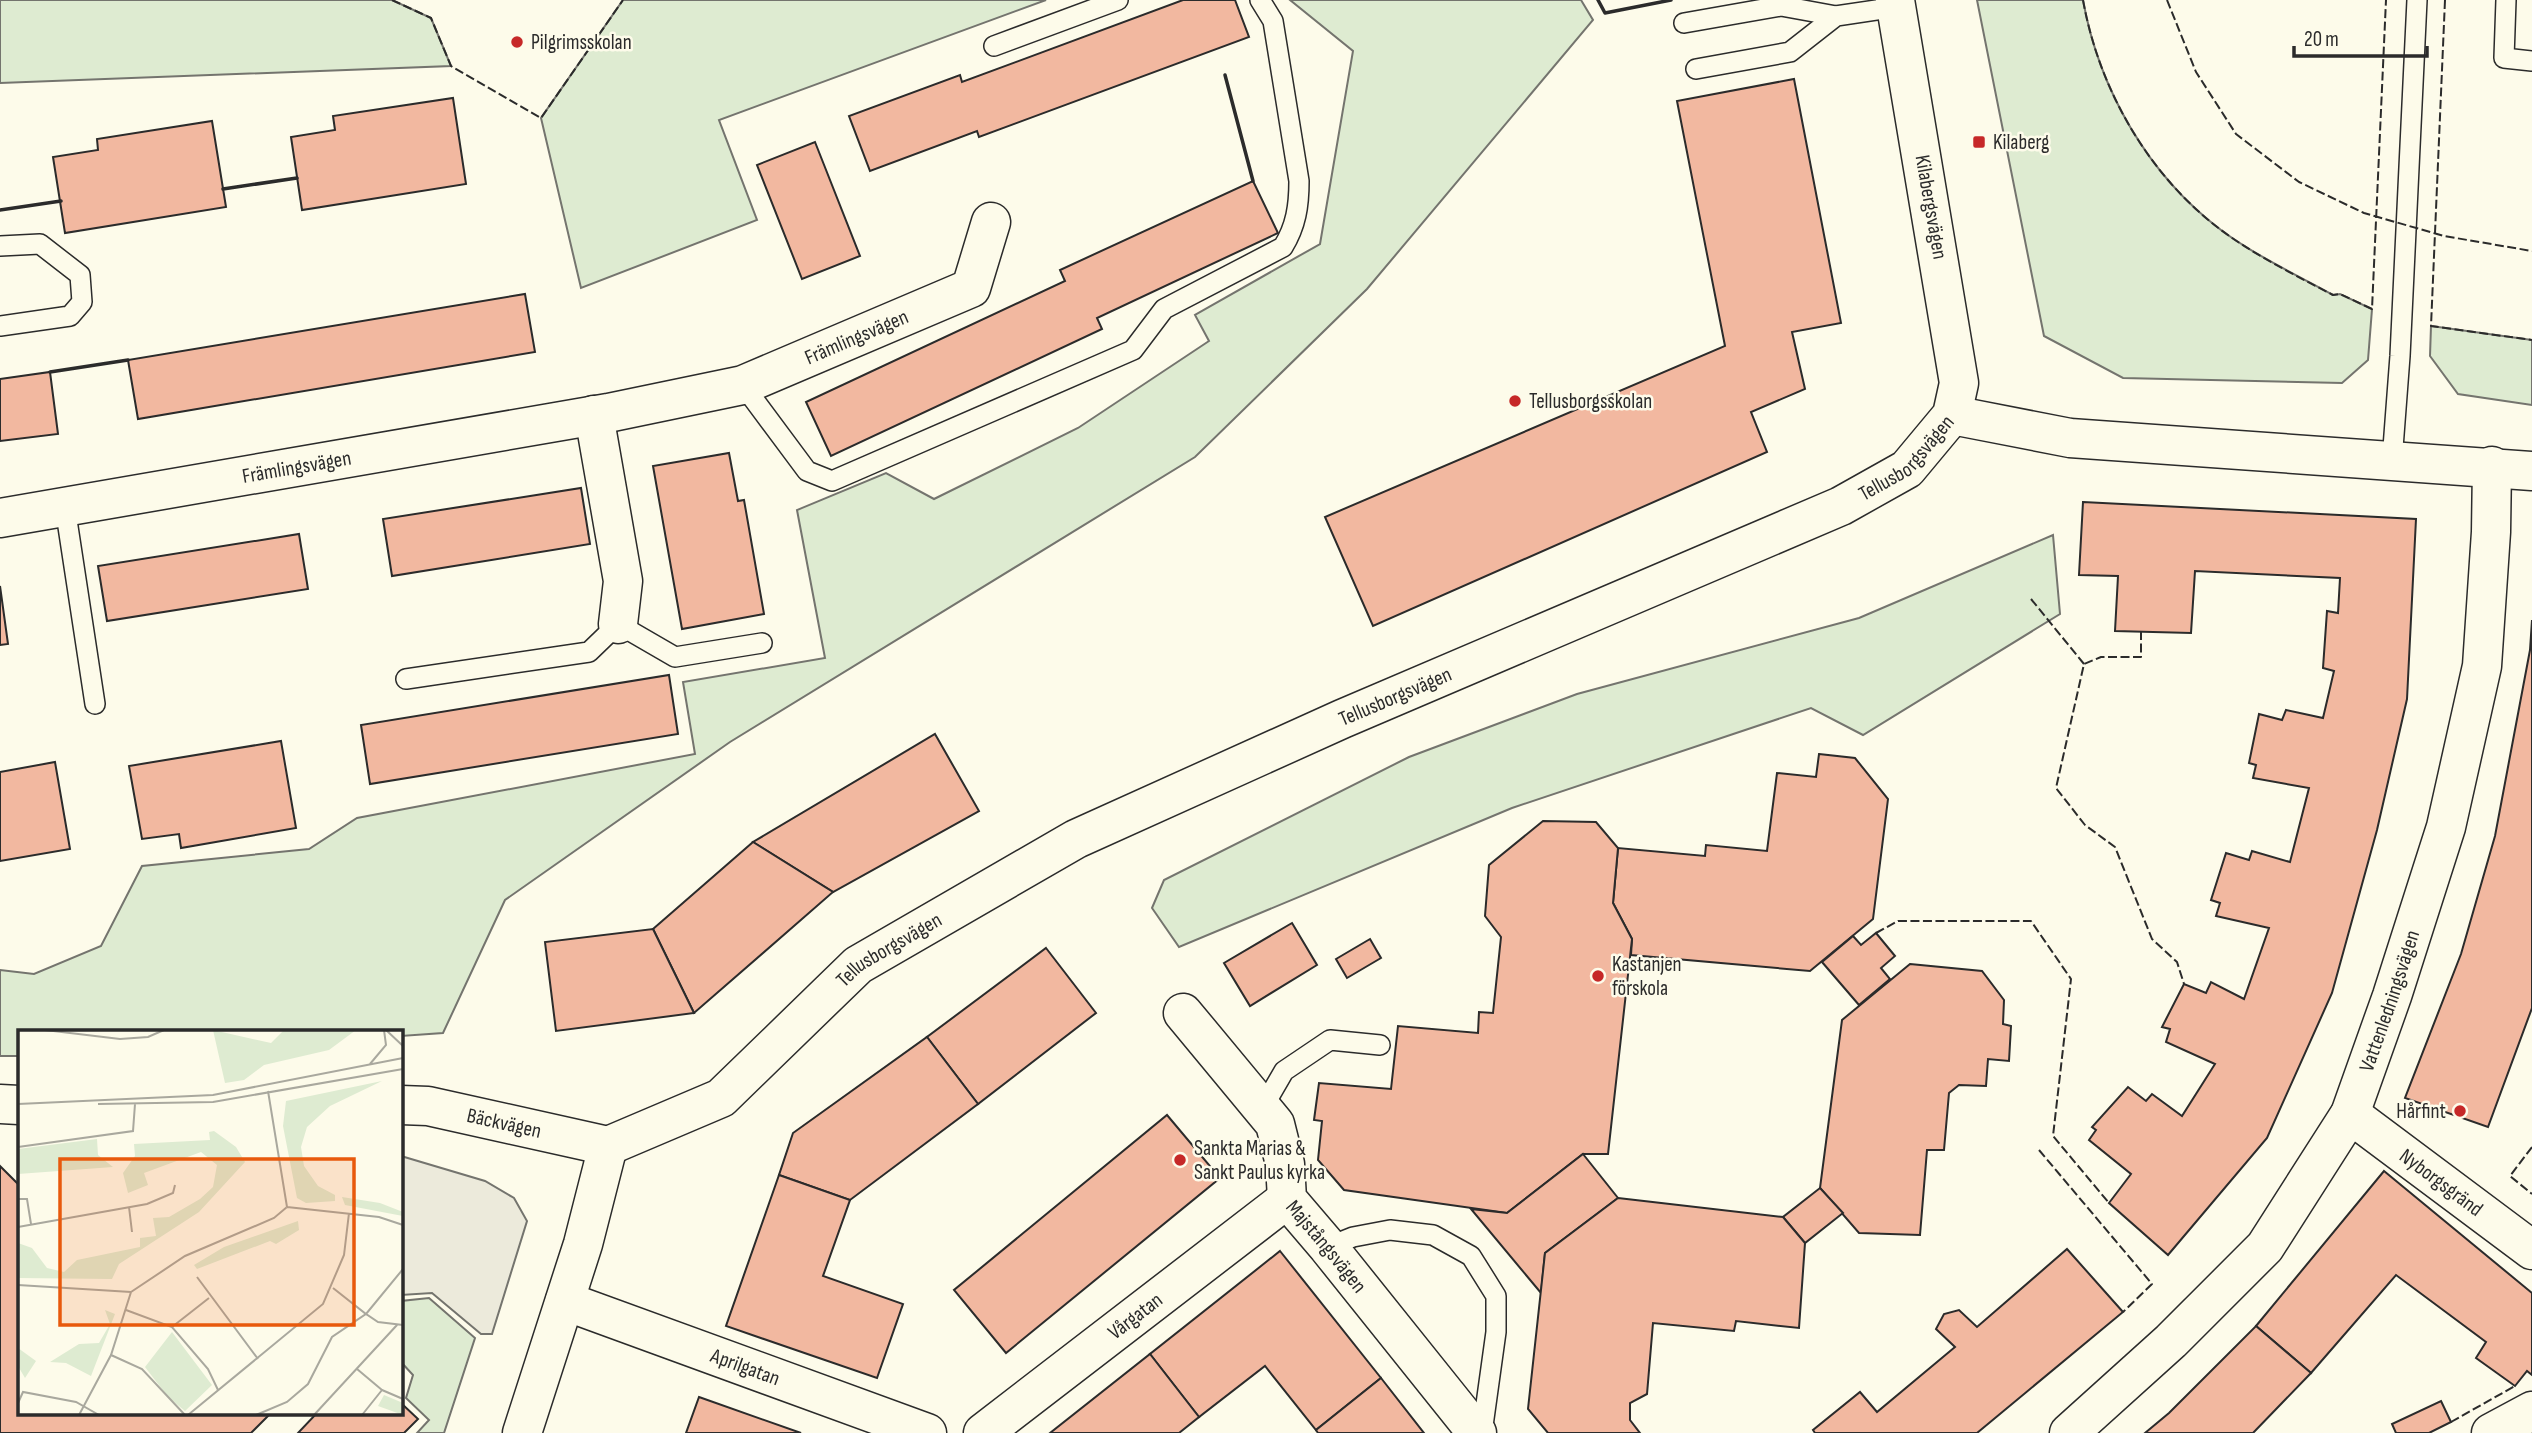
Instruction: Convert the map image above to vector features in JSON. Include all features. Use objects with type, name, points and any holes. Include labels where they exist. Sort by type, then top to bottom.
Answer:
[{"type":"street","name":"Kilabergsvägen","points":[[1895,4],[1955,348],[1959,383],[1952,415]]},
{"type":"street","name":"Främlingsvägen","points":[[0,518],[594,415],[743,385],[971,288],[991,222]]},
{"type":"street","points":[[594,415],[623,581],[618,624]]},
{"type":"street","name":"Tellusborgsvägen","points":[[608,1146],[721,1098],[858,965],[1076,839],[1342,719],[1841,506],[1907,468],[1952,415],[2070,438],[2492,466],[2532,471]]},
{"type":"street","name":"Vattenledningsvägen","points":[[2068,1433],[2171,1341],[2265,1247],[2350,1114],[2392,996],[2446,827],[2482,666],[2491,532],[2492,466]]},
{"type":"street","name":"Majstångsvägen","points":[[1183,1013],[1275,1124],[1285,1164],[1287,1199],[1479,1433]]},
{"type":"street","points":[[0,1104],[18,1105]]},
{"type":"street","name":"Bäckvägen","points":[[402,1105],[428,1106],[608,1146]]},
{"type":"street","name":"Nyborgsgränd","points":[[2350,1114],[2532,1250]]},
{"type":"street","points":[[523,1433],[583,1244],[608,1146]]},
{"type":"street","name":"Vårgatan","points":[[983,1433],[1287,1199]]},
{"type":"street","name":"Aprilgatan","points":[[565,1301],[926,1433]]},
{"type":"street","points":[[2491,1433],[2532,1411]]},
{"type":"lane","points":[[994,46],[1118,0]]},
{"type":"lane","points":[[743,385],[807,471],[832,481],[1133,350],[1164,309],[1283,247],[1293,231],[1299,206],[1299,181],[1273,21],[1260,0]]},
{"type":"lane","points":[[2392,461],[2400,356],[2417,0]]},
{"type":"lane","points":[[2506,0],[2504,58],[2532,61]]},
{"type":"lane","points":[[1684,23],[1782,6],[1836,16],[1895,4]]},
{"type":"lane","points":[[1696,69],[1790,52],[1836,16]]},
{"type":"lane","points":[[0,246],[40,244],[80,275],[82,302],[70,316],[0,326]]},
{"type":"lane","points":[[65,507],[95,704]]},
{"type":"lane","points":[[406,679],[589,652],[618,624],[675,657],[762,643]]},
{"type":"lane","points":[[1262,1109],[1284,1071],[1330,1040],[1380,1045]]},
{"type":"lane","points":[[1328,1247],[1353,1237],[1390,1230],[1433,1235],[1471,1256],[1496,1296],[1496,1332],[1479,1433]]},
{"type":"green space","points":[[0,0],[392,0],[431,18],[451,66],[0,83]]},
{"type":"green space","points":[[623,0],[1046,0],[719,120],[757,220],[581,288],[541,118]]},
{"type":"green space","points":[[1290,0],[1581,0],[1593,20],[1367,289],[1195,457],[730,742],[505,900],[443,1033],[402,1036],[402,1030],[18,1030],[18,1056],[0,1056],[0,970],[34,974],[101,946],[142,866],[309,849],[357,818],[695,754],[683,682],[825,658],[797,510],[886,473],[934,499],[1078,428],[1209,341],[1195,315],[1320,244],[1353,51]]},
{"type":"green space","points":[[1977,0],[2083,0],[2101,66],[2114,97],[2149,157],[2195,208],[2234,239],[2333,295],[2340,294],[2372,309],[2368,360],[2342,383],[2123,378],[2044,336]]},
{"type":"green space","points":[[2431,326],[2532,340],[2532,405],[2458,394],[2430,356]]},
{"type":"green space","points":[[2053,535],[2060,614],[1863,735],[1811,708],[1512,808],[1179,947],[1152,908],[1164,880],[1409,757],[1577,694],[1859,618]]},
{"type":"green space","points":[[429,1298],[475,1338],[444,1433],[417,1433],[429,1420],[406,1398],[413,1375],[402,1363],[402,1301]]},
{"type":"shaded area","points":[[402,1156],[485,1181],[514,1198],[527,1221],[492,1334],[481,1334],[432,1293],[402,1295]]},
{"type":"building","points":[[1183,0],[1235,0],[1249,37],[979,137],[977,131],[870,171],[849,116],[960,75],[962,82]]},
{"type":"building","points":[[1794,79],[1841,323],[1792,332],[1805,389],[1751,412],[1767,452],[1373,626],[1325,517],[1725,346],[1677,101]]},
{"type":"building","points":[[453,98],[466,184],[302,210],[291,137],[335,130],[333,116]]},
{"type":"building","points":[[212,121],[226,207],[65,233],[53,157],[98,150],[97,139]]},
{"type":"building","points":[[815,142],[860,256],[802,279],[757,165]]},
{"type":"building","points":[[1253,181],[1278,233],[1097,318],[1102,329],[831,456],[806,402],[1065,281],[1060,270]]},
{"type":"building","points":[[525,294],[535,352],[138,419],[128,360]]},
{"type":"building","points":[[50,372],[58,434],[0,441],[0,379]]},
{"type":"building","points":[[729,453],[738,501],[744,500],[764,614],[682,629],[653,466]]},
{"type":"building","points":[[581,488],[590,544],[392,576],[383,519]]},
{"type":"building","points":[[2083,502],[2416,519],[2407,699],[2377,830],[2332,993],[2267,1138],[2168,1255],[2109,1203],[2131,1174],[2089,1140],[2096,1130],[2092,1127],[2128,1087],[2146,1101],[2152,1094],[2182,1116],[2215,1064],[2166,1042],[2170,1029],[2162,1027],[2184,984],[2206,993],[2211,982],[2244,999],[2269,928],[2216,916],[2220,903],[2211,900],[2226,853],[2249,860],[2252,851],[2290,862],[2309,788],[2253,778],[2256,765],[2249,763],[2259,714],[2282,720],[2286,710],[2323,718],[2334,671],[2323,668],[2327,611],[2338,613],[2340,578],[2195,571],[2191,633],[2115,631],[2118,576],[2079,575]]},
{"type":"building","points":[[299,534],[308,589],[107,621],[98,566]]},
{"type":"building","points":[[0,586],[8,644],[0,645]]},
{"type":"building","points":[[2532,620],[2532,1008],[2488,1127],[2405,1098],[2461,954],[2495,836],[2530,650]]},
{"type":"building","points":[[669,675],[678,734],[370,784],[361,725]]},
{"type":"building","points":[[935,734],[979,811],[833,892],[753,842]]},
{"type":"building","points":[[281,741],[296,828],[181,848],[179,834],[142,839],[129,766]]},
{"type":"building","points":[[1819,754],[1855,758],[1888,799],[1873,919],[1810,971],[1631,955],[1632,939],[1613,903],[1618,848],[1705,856],[1706,845],[1767,851],[1777,773],[1816,777]]},
{"type":"building","points":[[55,762],[70,849],[0,861],[0,772]]},
{"type":"building","points":[[1543,821],[1596,822],[1618,848],[1613,903],[1632,939],[1608,1154],[1583,1154],[1507,1213],[1344,1190],[1318,1160],[1322,1121],[1314,1120],[1319,1083],[1391,1089],[1398,1026],[1478,1033],[1479,1012],[1493,1013],[1501,937],[1485,916],[1489,865]]},
{"type":"building","points":[[753,842],[833,892],[694,1013],[653,929]]},
{"type":"building","points":[[1292,923],[1317,965],[1250,1006],[1224,963]]},
{"type":"building","points":[[653,929],[694,1013],[556,1031],[545,942]]},
{"type":"building","points":[[1876,933],[1895,956],[1881,968],[1890,979],[1859,1005],[1822,962],[1853,936],[1861,945]]},
{"type":"building","points":[[1370,939],[1381,958],[1347,978],[1336,959]]},
{"type":"building","points":[[1046,948],[1096,1013],[978,1104],[927,1037]]},
{"type":"building","points":[[1910,964],[1982,971],[2004,1000],[2003,1024],[2011,1026],[2009,1061],[1988,1059],[1986,1086],[1959,1085],[1949,1093],[1944,1150],[1927,1150],[1920,1235],[1859,1233],[1820,1188],[1842,1020]]},
{"type":"building","points":[[927,1037],[978,1104],[850,1200],[779,1175],[793,1133]]},
{"type":"building","points":[[1167,1115],[1220,1178],[1006,1353],[954,1290]]},
{"type":"building","points":[[1583,1154],[1618,1198],[1545,1253],[1541,1293],[1471,1209],[1507,1213]]},
{"type":"building","points":[[0,1166],[18,1184],[18,1416],[268,1416],[251,1433],[0,1433]]},
{"type":"building","points":[[2384,1171],[2532,1293],[2532,1375],[2527,1371],[2515,1386],[2476,1358],[2486,1342],[2396,1275],[2311,1373],[2256,1326]]},
{"type":"building","points":[[779,1175],[850,1200],[823,1276],[903,1304],[877,1378],[726,1326]]},
{"type":"building","points":[[1820,1188],[1843,1213],[1805,1243],[1783,1217]]},
{"type":"building","points":[[1618,1198],[1783,1217],[1805,1243],[1799,1328],[1736,1321],[1734,1331],[1653,1323],[1647,1394],[1630,1403],[1630,1420],[1640,1433],[1548,1433],[1528,1409],[1545,1253]]},
{"type":"building","points":[[2067,1249],[2123,1312],[1977,1433],[1815,1433],[1813,1430],[1860,1392],[1877,1412],[1955,1347],[1936,1329],[1944,1314],[1959,1310],[1977,1327]]},
{"type":"building","points":[[1280,1251],[1381,1378],[1316,1430],[1265,1366],[1199,1417],[1150,1354]]},
{"type":"building","points":[[2256,1326],[2311,1373],[2253,1433],[2145,1433],[2169,1413]]},
{"type":"building","points":[[1150,1354],[1199,1417],[1179,1433],[1050,1433]]},
{"type":"building","points":[[1381,1378],[1424,1433],[1318,1433],[1316,1430]]},
{"type":"building","points":[[699,1397],[801,1433],[686,1433]]},
{"type":"building","points":[[2441,1401],[2451,1422],[2429,1433],[2396,1433],[2392,1424]]},
{"type":"building","points":[[402,1404],[418,1419],[404,1433],[298,1433],[314,1416],[402,1416]]},
{"type":"fence","points":[[392,0],[431,18],[451,66],[541,118],[623,0]]},
{"type":"fence","points":[[2083,0],[2101,66],[2114,97],[2149,157],[2171,183],[2221,230],[2248,248],[2333,295],[2340,294],[2372,309],[2386,0]]},
{"type":"fence","points":[[2167,0],[2196,72],[2236,134],[2299,182],[2364,213],[2444,236],[2532,251]]},
{"type":"fence","points":[[2445,0],[2431,326],[2532,340]]},
{"type":"fence","points":[[2031,599],[2084,664]]},
{"type":"fence","points":[[2141,631],[2141,657],[2101,657],[2084,664],[2056,788],[2085,825],[2115,847],[2152,939],[2177,962],[2184,984]]},
{"type":"fence","points":[[1876,933],[1898,921],[2031,921],[2071,979],[2053,1136],[2109,1203]]},
{"type":"fence","points":[[2532,1147],[2510,1176],[2532,1194]]},
{"type":"fence","points":[[2039,1150],[2152,1284],[2123,1312]]},
{"type":"fence","points":[[2451,1422],[2515,1386]]},
{"type":"wall","points":[[1598,0],[1605,13],[1671,0]]},
{"type":"wall","points":[[1225,75],[1253,181]]},
{"type":"wall","points":[[223,189],[297,178]]},
{"type":"wall","points":[[0,210],[61,201]]},
{"type":"wall","points":[[50,372],[128,360]]},
{"type":"place","name":"Pilgrimsskolan","points":[[517,42]]},
{"type":"place","name":"Kilaberg","points":[[1979,142]]},
{"type":"place","name":"Tellusborgsskolan","points":[[1515,401]]},
{"type":"place","name":"Kastanjen förskola","points":[[1598,976]]},
{"type":"place","name":"Hårfint","points":[[2460,1111]]},
{"type":"place","name":"Sankta Marias & Sankt Paulus kyrka","points":[[1180,1160]]}]
